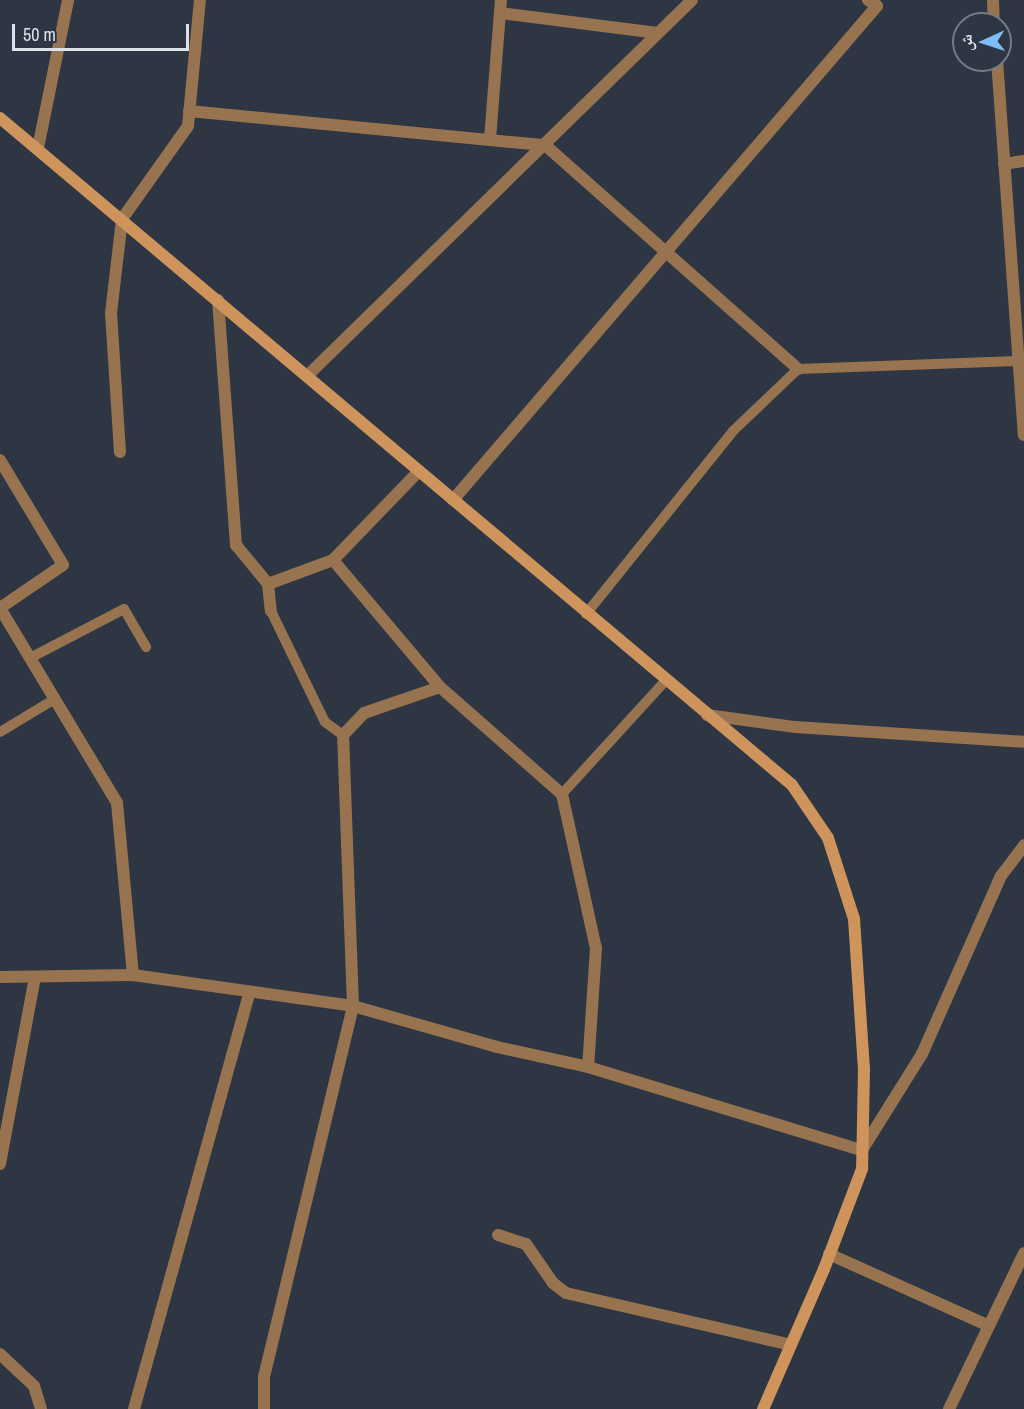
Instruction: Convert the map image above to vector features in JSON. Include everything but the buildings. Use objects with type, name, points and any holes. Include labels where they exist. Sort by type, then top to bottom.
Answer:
[{"type":"street","points":[[38,148],[68,0]]},
{"type":"street","points":[[120,452],[111,313],[122,219],[188,126],[200,0]]},
{"type":"street","points":[[490,140],[501,0]]},
{"type":"street","points":[[307,376],[692,0]]},
{"type":"street","points":[[453,500],[877,6],[868,0]]},
{"type":"street","points":[[500,13],[658,33]]},
{"type":"street","points":[[998,72],[1024,435]]},
{"type":"street","points":[[189,111],[545,145],[798,369]]},
{"type":"street","points":[[0,118],[218,300],[586,614],[792,785],[828,838],[844,877],[854,919],[861,1009],[862,1169],[829,1254],[763,1409]]},
{"type":"street","points":[[1004,164],[1024,160]]},
{"type":"street","points":[[218,300],[237,545],[268,584],[271,611]]},
{"type":"street","points":[[0,460],[63,565],[0,608],[117,803],[133,975]]},
{"type":"street","points":[[268,584],[333,560],[418,471]]},
{"type":"street","points":[[333,560],[440,687],[562,794],[596,948],[588,1067]]},
{"type":"street","points":[[264,1409],[264,1377],[353,1006],[343,735],[364,713],[440,687]]},
{"type":"street","points":[[707,715],[795,728],[1024,742]]},
{"type":"street","points":[[862,1150],[922,1054],[1001,876],[1024,845]]},
{"type":"street","points":[[0,977],[133,975],[353,1006],[497,1047],[588,1067],[862,1150]]},
{"type":"street","points":[[0,1164],[34,977]]},
{"type":"street","points":[[134,1409],[250,992]]},
{"type":"street","points":[[498,1235],[526,1244],[553,1283],[566,1293],[791,1345]]},
{"type":"street","points":[[949,1409],[1024,1253]]},
{"type":"street","points":[[829,1254],[989,1326]]},
{"type":"street","points":[[0,1354],[33,1386],[41,1409]]},
{"type":"lane","points":[[586,614],[733,431],[798,369],[1017,362]]},
{"type":"lane","points":[[30,658],[124,609],[146,647]]},
{"type":"lane","points":[[271,611],[325,722],[343,735]]},
{"type":"lane","points":[[562,794],[666,680]]},
{"type":"lane","points":[[0,732],[55,699]]}]
